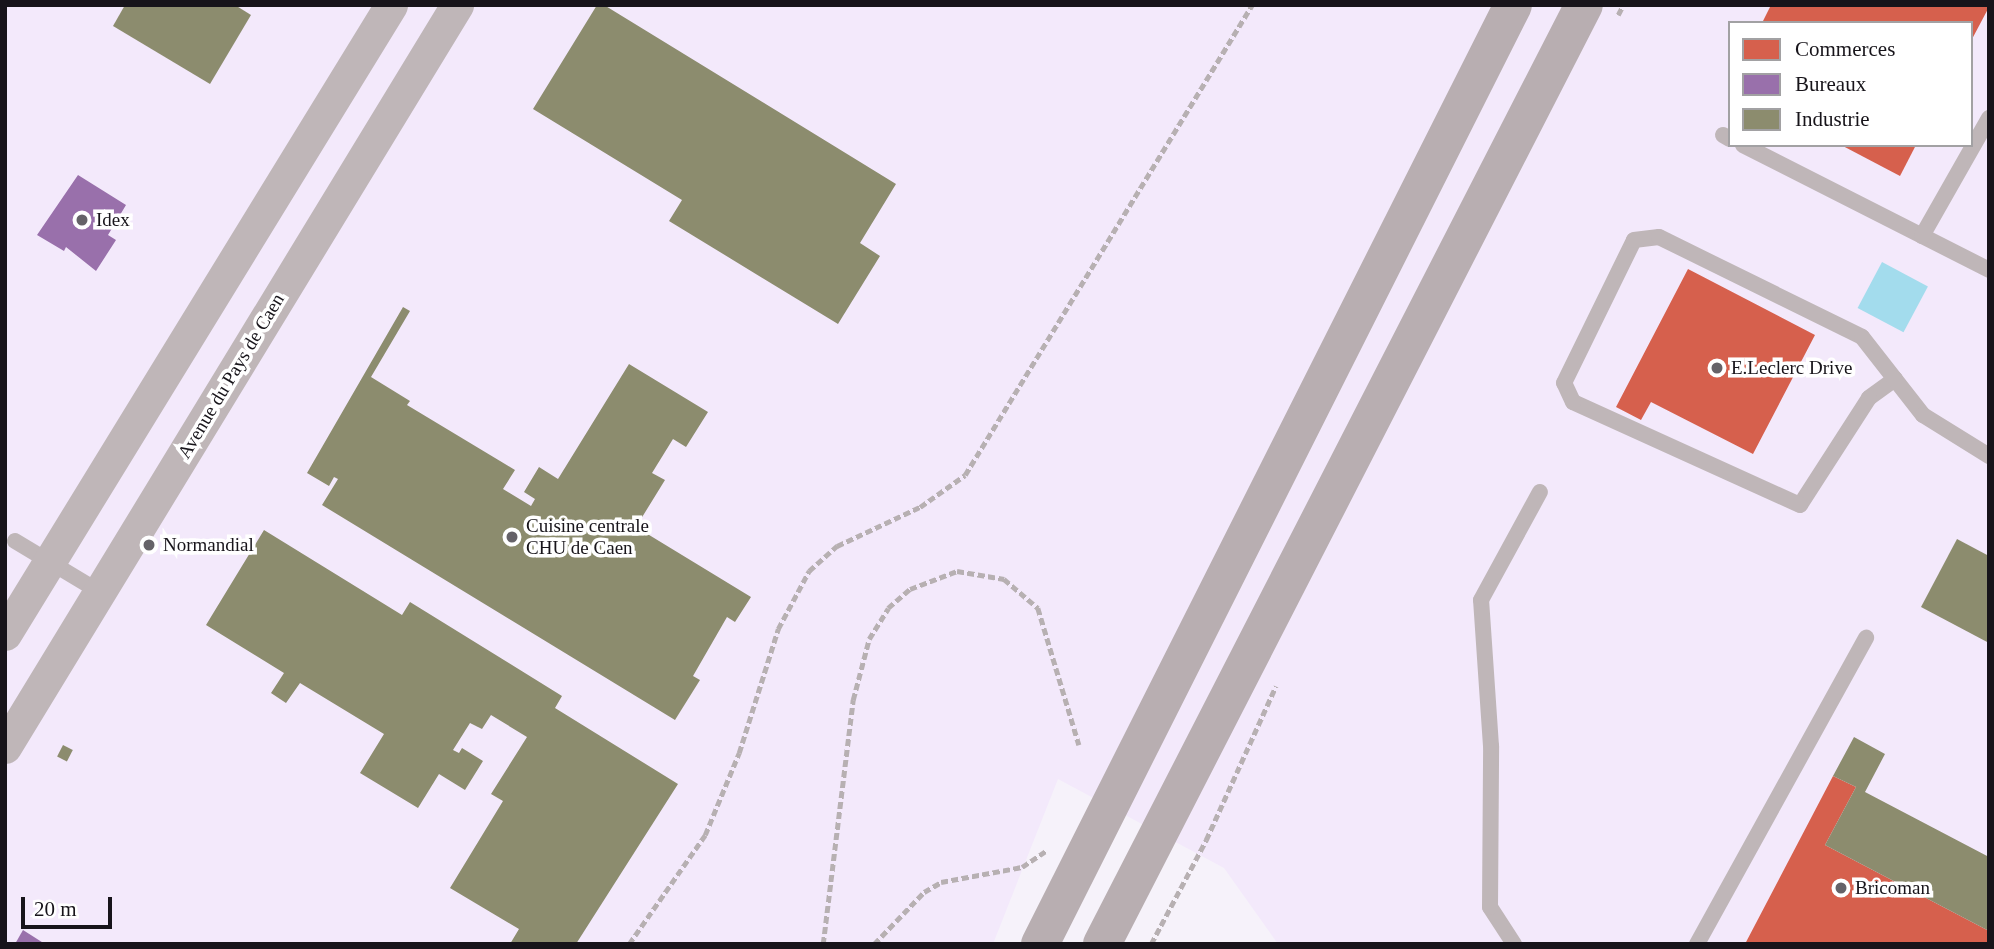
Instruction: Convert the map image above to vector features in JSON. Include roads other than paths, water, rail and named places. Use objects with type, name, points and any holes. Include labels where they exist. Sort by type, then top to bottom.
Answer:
[{"type":"main road","points":[[1040,944],[1513,5]]},
{"type":"main road","points":[[1101,944],[1584,5]]},
{"type":"street","points":[[5,634],[391,5]]},
{"type":"street","name":"Avenue du Pays de Caen","points":[[5,747],[457,5]]},
{"type":"lane","points":[[1973,146],[1989,118]]},
{"type":"lane","points":[[1747,147],[1989,270]]},
{"type":"lane","points":[[1922,236],[1973,147]]},
{"type":"lane","points":[[1895,379],[1869,398],[1800,505],[1573,402],[1564,383],[1634,240],[1658,237],[1861,337],[1895,379],[1923,415],[1989,456]]},
{"type":"lane","points":[[1514,944],[1490,907],[1491,733],[1482,600],[1540,492]]},
{"type":"lane","points":[[15,541],[100,592]]},
{"type":"lane","points":[[1697,944],[1867,638]]},
{"type":"water","points":[[1882,262],[1928,286],[1904,332],[1858,308]]},
{"type":"place","name":"Idex","points":[[82,220]]},
{"type":"place","name":"E.Leclerc Drive","points":[[1717,368]]},
{"type":"place","name":"Cuisine centrale CHU de Caen","points":[[512,537]]},
{"type":"place","name":"Normandial","points":[[149,545]]},
{"type":"place","name":"Bricoman","points":[[1841,888]]}]
